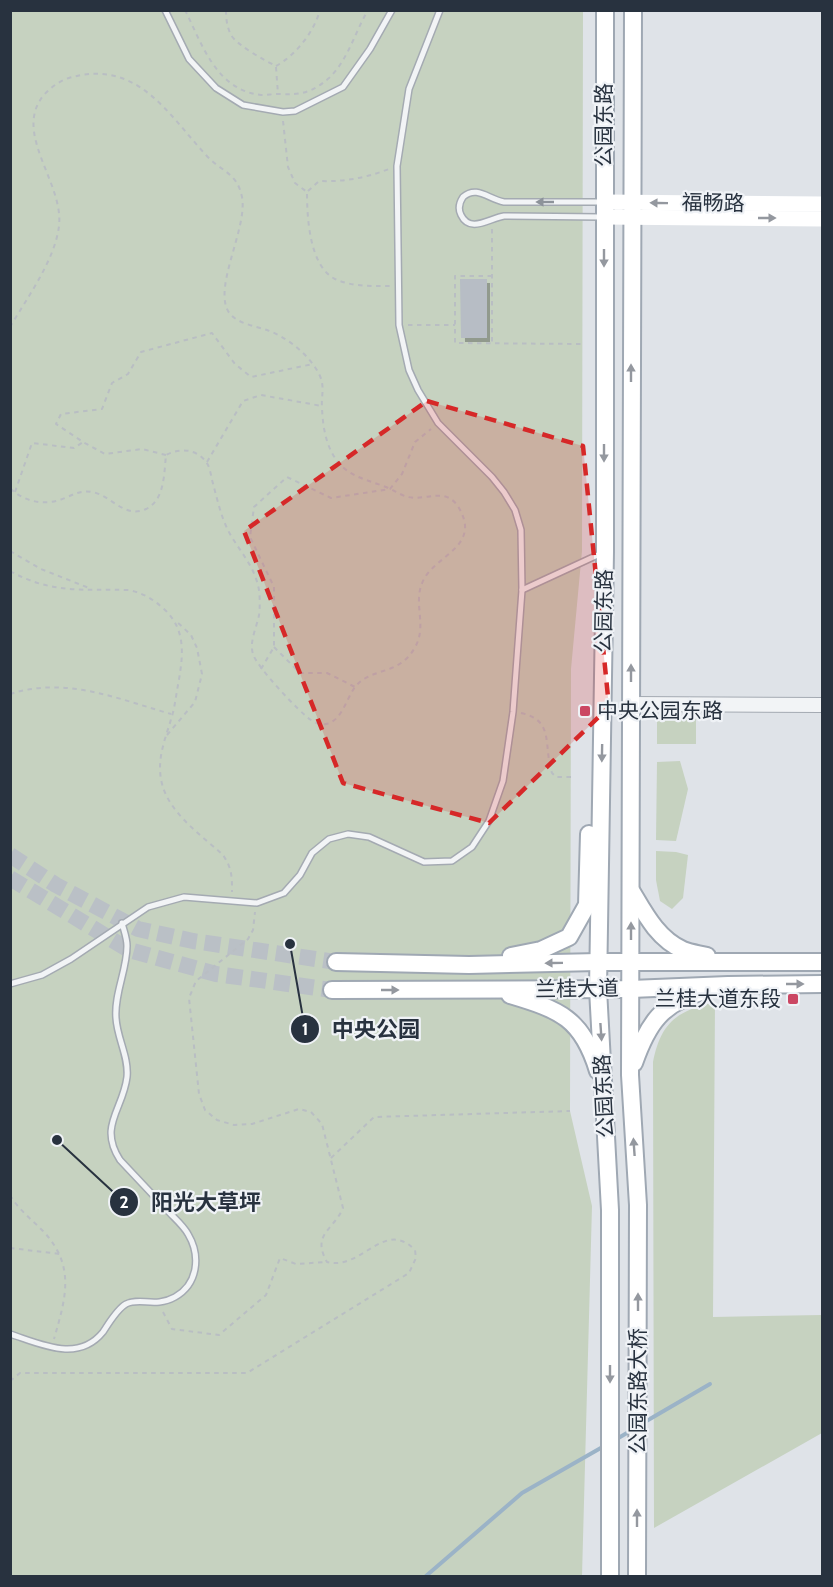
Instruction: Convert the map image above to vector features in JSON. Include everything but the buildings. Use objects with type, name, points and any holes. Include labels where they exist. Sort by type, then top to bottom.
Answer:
[{"type":"main road","name":"公园东路","points":[[605,10],[604,552],[598,989],[610,1210]]},
{"type":"main road","name":"公园东路","points":[[633,10],[630,1075],[638,1205]]},
{"type":"main road","name":"福畅路","points":[[604,210],[822,204]]},
{"type":"main road","name":"福畅路","points":[[632,210],[822,219]]},
{"type":"main road","points":[[469,965],[541,950],[569,937],[587,905],[590,818],[601,784]]},
{"type":"main road","points":[[631,889],[660,934],[682,950],[731,963]]},
{"type":"main road","name":"兰桂大道","points":[[336,962],[469,965],[598,962],[822,962]]},
{"type":"main road","name":"兰桂大道","points":[[332,990],[631,989],[822,984]]},
{"type":"main road","points":[[630,1075],[644,1036],[662,1011],[685,997],[728,985]]},
{"type":"main road","points":[[492,990],[550,1007],[574,1023],[595,1060],[604,1091]]},
{"type":"main road","name":"公园东路大桥","points":[[637,1576],[638,1205]]},
{"type":"main road","name":"公园东路大桥","points":[[610,1210],[610,1576]]},
{"type":"street","points":[[631,704],[822,705]]},
{"type":"lane","points":[[165,10],[189,59],[216,88],[243,105],[283,112],[295,111],[344,87],[370,49],[392,10]]},
{"type":"lane","points":[[10,984],[42,975],[71,959],[148,907],[184,897],[256,903],[284,893],[300,875],[312,853],[329,839],[348,834],[369,837],[424,862],[452,861],[472,847],[489,821],[502,781],[513,712],[522,590],[521,530],[504,492],[438,423],[418,390],[409,370],[399,325],[397,166],[409,88],[440,10]]},
{"type":"lane","points":[[472,191],[478,191],[504,202],[604,210],[504,216],[492,218],[477,225],[467,222],[460,214],[459,208],[463,197],[472,191]]},
{"type":"lane","points":[[522,590],[604,552]]},
{"type":"lane","points":[[10,1334],[51,1348],[86,1346],[97,1339],[127,1303],[159,1304],[184,1291],[195,1274],[197,1264],[188,1233],[120,1160],[113,1149],[110,1137],[111,1125],[126,1080],[127,1070],[116,1019],[127,943],[122,923]]},
{"type":"path","points":[[185,10],[213,66],[224,79],[239,88],[260,95],[296,95],[316,88],[342,62],[368,10]]},
{"type":"path","points":[[226,10],[226,22],[231,35],[276,66]]},
{"type":"path","points":[[276,66],[292,55],[301,44],[320,10]]},
{"type":"path","points":[[276,66],[278,94]]},
{"type":"path","points":[[10,327],[51,254],[59,226],[58,201],[32,126],[37,105],[49,89],[67,78],[91,75],[115,76],[138,84],[160,101],[210,159],[237,180],[242,199],[243,218],[226,279],[225,300],[229,312],[239,321],[283,336],[313,364],[324,387],[322,406],[327,442],[333,458],[358,477],[404,496],[419,498],[435,494],[448,497],[459,508],[464,525],[464,537],[457,549],[432,568],[424,579],[418,595],[422,626],[416,648],[404,662],[389,671],[369,676],[356,687],[337,718],[326,724],[314,723],[261,669],[253,654],[252,640],[259,613],[259,590],[251,564],[228,531],[207,462],[189,450],[177,449],[166,455],[142,449],[105,454],[56,424],[61,414],[102,409],[112,383],[128,374],[141,352],[212,333],[236,364],[251,377],[313,364]]},
{"type":"path","points":[[283,112],[288,168],[295,183],[307,192]]},
{"type":"path","points":[[397,166],[361,179],[337,182],[319,181],[307,192],[308,222],[316,258],[333,278],[362,286],[400,287]]},
{"type":"path","points":[[492,218],[492,344]]},
{"type":"path","points":[[492,276],[455,276],[455,344],[583,344]]},
{"type":"path","points":[[399,325],[455,325]]},
{"type":"path","points":[[207,462],[243,401],[261,395],[322,406]]},
{"type":"path","points":[[261,669],[274,647],[274,587],[250,537],[254,507],[287,477],[331,498],[390,489],[402,474],[415,442],[438,423]]},
{"type":"path","points":[[15,492],[33,443],[74,448],[83,442]]},
{"type":"path","points":[[10,488],[35,502],[49,502],[79,492],[93,492],[129,511],[139,511],[148,508],[157,500],[162,490],[166,455]]},
{"type":"path","points":[[10,551],[41,569],[91,589]]},
{"type":"path","points":[[10,571],[43,586],[61,590],[139,592],[156,602],[191,635],[198,648],[202,675],[195,702],[165,738]]},
{"type":"path","points":[[173,618],[182,637],[183,656],[173,714],[160,764],[161,779],[173,807],[223,855],[229,864],[232,874],[231,901]]},
{"type":"path","points":[[274,647],[300,673],[327,672],[356,687]]},
{"type":"path","points":[[10,694],[58,686],[78,688],[173,714]]},
{"type":"path","points":[[513,712],[539,719],[544,726],[552,773],[556,777],[571,777]]},
{"type":"path","points":[[256,903],[253,930],[248,939],[196,981],[189,998],[199,1095],[205,1110],[217,1120],[234,1125],[252,1124],[299,1109],[311,1112],[322,1124],[343,1208],[339,1218],[325,1233],[321,1242],[321,1252],[327,1262]]},
{"type":"path","points":[[330,1159],[374,1117],[570,1111]]},
{"type":"path","points":[[10,1195],[15,1204],[51,1240],[60,1254],[66,1283],[65,1298],[51,1348]]},
{"type":"path","points":[[10,1381],[20,1373],[247,1373],[409,1273],[416,1258],[416,1250],[399,1238],[388,1240],[346,1262],[336,1264],[327,1262],[296,1264],[280,1258],[266,1295],[219,1335],[172,1329],[159,1304]]},
{"type":"path","points":[[10,1248],[60,1254]]},
{"type":"highlighted area","points":[[427,401],[583,446],[609,707],[489,823],[343,783],[244,531]]},
{"type":"green space","points":[[11,11],[583,11],[582,551],[571,669],[570,1111],[592,1206],[582,1576],[11,1576]]},
{"type":"green space","points":[[657,719],[696,719],[696,744],[657,744]]},
{"type":"green space","points":[[680,761],[688,789],[676,841],[656,840],[657,762]]},
{"type":"green space","points":[[656,851],[688,855],[683,898],[672,909],[660,901],[656,880]]},
{"type":"green space","points":[[715,1002],[713,1317],[822,1315],[822,1433],[654,1528],[653,1062],[661,1037],[673,1020],[690,1010]]},
{"type":"waterway","points":[[643,1423],[710,1384]]},
{"type":"waterway","points":[[615,1440],[632,1430]]},
{"type":"waterway","points":[[426,1576],[522,1493],[606,1445]]},
{"type":"tunnel","points":[[10,855],[56,885],[138,929],[193,941],[336,962]]},
{"type":"tunnel","points":[[10,878],[129,950],[216,974],[332,990]]},
{"type":"place","name":"中央公园东路","points":[[585,711]]},
{"type":"place","name":"中央公园","points":[[290,944]]},
{"type":"place","name":"兰桂大道东段","points":[[793,999]]},
{"type":"place","name":"阳光大草坪","points":[[57,1140]]}]
